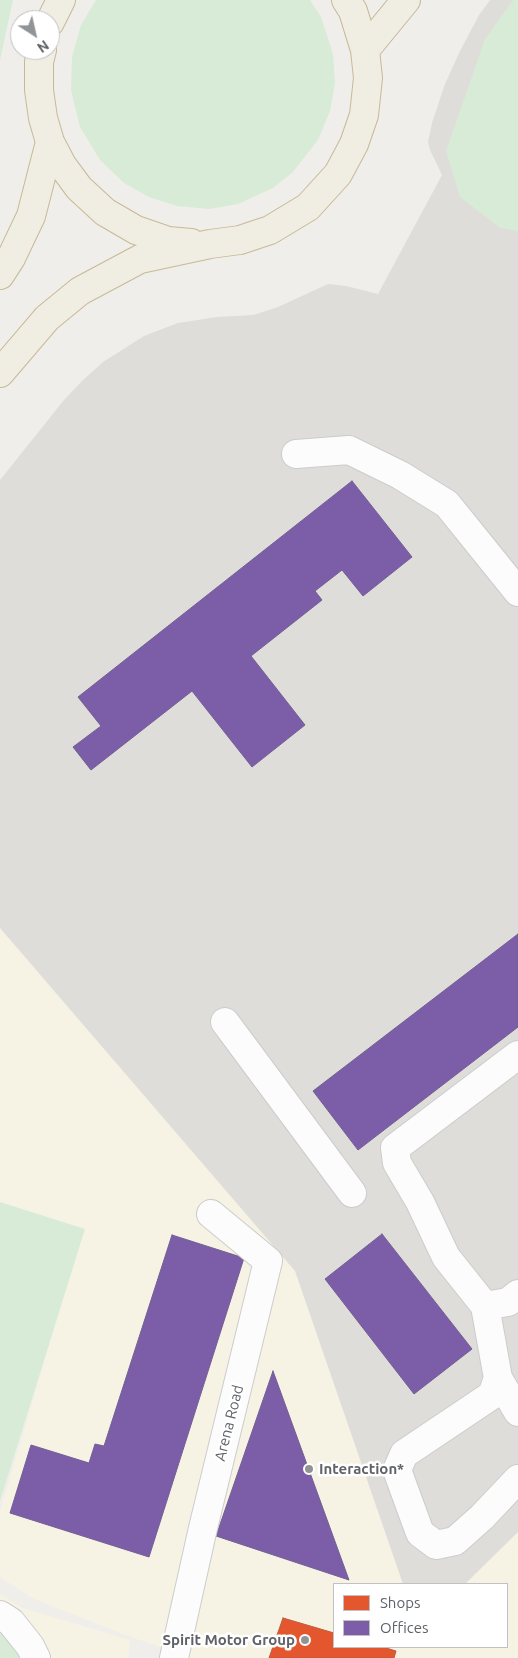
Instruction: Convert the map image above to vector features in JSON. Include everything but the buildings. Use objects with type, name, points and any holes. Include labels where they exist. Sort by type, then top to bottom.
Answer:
[{"type":"highway","points":[[0,373],[47,318],[80,291],[140,259],[210,244],[240,240],[270,230],[308,207],[338,174],[354,144],[364,115],[368,78],[365,50],[353,11],[346,0]]},
{"type":"highway","points":[[365,50],[406,0]]},
{"type":"highway","points":[[40,60],[39,90],[43,118],[50,142],[62,165],[79,188],[105,212],[136,230],[168,240],[210,244]]},
{"type":"highway","points":[[0,275],[12,258],[31,216],[50,142]]},
{"type":"street","points":[[296,454],[349,450],[400,475],[447,504],[518,592]]},
{"type":"street","points":[[225,1022],[352,1193]]},
{"type":"street","points":[[518,1055],[395,1148],[397,1163],[420,1202],[446,1257],[485,1306],[498,1378],[518,1412]]},
{"type":"street","name":"Arena Road","points":[[174,1658],[203,1528],[268,1261],[211,1214]]},
{"type":"street","points":[[485,1306],[508,1302],[518,1294]]},
{"type":"street","points":[[498,1378],[492,1395],[404,1454],[397,1470],[420,1533],[436,1545],[455,1541],[482,1517],[518,1479]]},
{"type":"street","points":[[0,1616],[11,1622],[30,1646],[36,1658]]},
{"type":"shaded area","points":[[490,0],[518,0],[518,1532],[466,1583],[403,1583],[295,1271],[0,928],[0,480],[64,400],[82,381],[103,362],[144,336],[178,323],[217,317],[253,315],[278,307],[328,284],[346,286],[378,294],[442,175],[428,142],[432,123],[445,84],[479,15]]},
{"type":"shaded area","points":[[0,928],[295,1271],[403,1583],[333,1583],[333,1648],[508,1648],[508,1583],[466,1583],[518,1532],[518,1658],[188,1658],[188,1656],[128,1636],[34,1599],[0,1577],[0,1512],[78,1248],[0,1481]]},
{"type":"shaded area","points":[[0,1594],[22,1608],[130,1640],[128,1658],[0,1658]]},
{"type":"green space","points":[[0,0],[13,0],[10,10],[0,60]]},
{"type":"green space","points":[[96,0],[310,0],[321,17],[333,54],[335,83],[330,111],[318,140],[292,173],[273,188],[238,204],[209,209],[177,206],[149,197],[124,183],[100,160],[80,127],[71,90],[72,57],[81,25]]},
{"type":"green space","points":[[513,0],[518,0],[518,231],[500,228],[460,197],[446,151],[485,39]]},
{"type":"green space","points":[[0,1202],[85,1229],[0,1501]]},
{"type":"green space","points":[[0,1627],[26,1658],[0,1658]]},
{"type":"place","name":"Interaction*","points":[[309,1469]]},
{"type":"place","name":"Spirit Motor Group","points":[[305,1640]]}]
